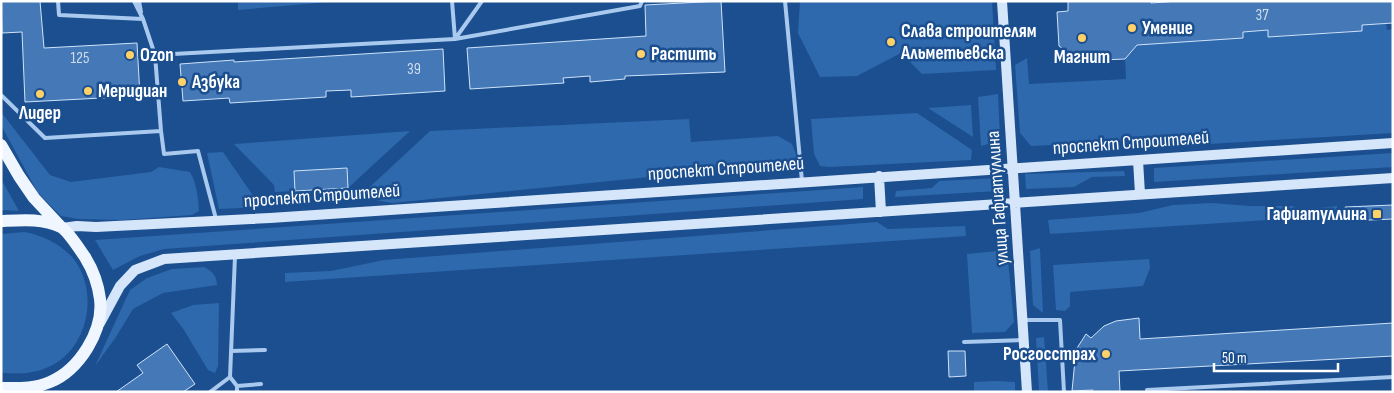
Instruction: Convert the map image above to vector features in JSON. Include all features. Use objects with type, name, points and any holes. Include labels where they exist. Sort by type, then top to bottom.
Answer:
[{"type":"main road","points":[[1,145],[34,198],[81,251],[94,272],[100,301],[97,328],[86,351],[70,370],[51,382],[25,389],[1,388]]},
{"type":"main road","points":[[1,221],[35,220],[62,228]]},
{"type":"street","name":"улица Гафиатуллина","points":[[1002,1],[1027,392]]},
{"type":"street","name":"проспект Строителей","points":[[62,228],[217,221],[1393,143]]},
{"type":"street","points":[[1138,160],[1140,194]]},
{"type":"street","points":[[879,176],[881,212]]},
{"type":"street","points":[[97,328],[120,286],[136,270],[164,259],[1393,178]]},
{"type":"lane","points":[[58,1],[59,15],[143,19]]},
{"type":"lane","points":[[134,1],[143,19]]},
{"type":"lane","points":[[139,1],[155,55],[164,154],[198,151],[217,221]]},
{"type":"lane","points":[[452,1],[455,39]]},
{"type":"lane","points":[[455,39],[482,1]]},
{"type":"lane","points":[[155,55],[455,39],[640,6],[642,1]]},
{"type":"lane","points":[[785,1],[802,182]]},
{"type":"lane","points":[[1,94],[45,138],[161,131]]},
{"type":"lane","points":[[235,254],[230,377],[237,386],[237,392]]},
{"type":"lane","points":[[1023,320],[1060,320],[1064,392]]},
{"type":"lane","points":[[964,342],[1024,340]]},
{"type":"lane","points":[[231,351],[265,350]]},
{"type":"lane","points":[[210,392],[230,377]]},
{"type":"lane","points":[[1147,392],[1147,390],[1393,377]]},
{"type":"lane","points":[[237,386],[261,384]]},
{"type":"shaded area","points":[[238,1],[329,1],[329,2],[238,10]]},
{"type":"shaded area","points":[[800,1],[992,1],[996,70],[922,74],[901,53],[857,76],[820,77],[798,33]]},
{"type":"shaded area","points":[[1386,23],[1387,30],[1393,29],[1393,133],[1159,147],[1114,142],[1031,146],[1020,133],[1015,65],[1027,58],[1029,84],[1126,79],[1125,59],[1133,50],[1133,39],[1243,38],[1243,32],[1268,30],[1268,37],[1304,35],[1325,27],[1326,34],[1362,31],[1362,25]]},
{"type":"shaded area","points":[[998,94],[1000,137],[992,143],[981,146],[978,97]]},
{"type":"shaded area","points":[[971,105],[973,137],[928,108]]},
{"type":"shaded area","points":[[1,112],[50,175],[71,182],[151,172],[159,167],[190,172],[196,186],[199,211],[192,215],[122,220],[78,219],[61,216],[38,193],[1,125]]},
{"type":"shaded area","points":[[917,113],[972,150],[971,160],[829,167],[820,166],[814,154],[811,119]]},
{"type":"shaded area","points":[[689,119],[691,142],[778,136],[792,144],[799,162],[392,203],[359,197],[430,131]]},
{"type":"shaded area","points":[[410,131],[348,188],[347,168],[294,171],[295,191],[275,192],[274,185],[234,144]]},
{"type":"shaded area","points":[[223,152],[261,207],[219,209],[207,153]]},
{"type":"shaded area","points":[[1393,153],[1393,167],[1154,182],[1154,168]]},
{"type":"shaded area","points":[[1124,171],[1125,176],[1092,177],[1074,187],[1026,189],[1025,174]]},
{"type":"shaded area","points":[[997,178],[998,191],[895,197],[896,191],[932,188],[939,181]]},
{"type":"shaded area","points":[[1,179],[19,211],[1,210]]},
{"type":"shaded area","points":[[863,187],[863,199],[164,249],[140,256],[113,270],[95,240]]},
{"type":"shaded area","points":[[1212,203],[1250,206],[1293,206],[1299,210],[1337,206],[1338,219],[1314,217],[1050,234],[1048,220],[1139,213],[1173,205]]},
{"type":"shaded area","points":[[877,222],[888,229],[965,226],[966,236],[285,282],[285,273],[331,271],[384,260]]},
{"type":"shaded area","points":[[25,232],[50,241],[72,257],[81,271],[86,286],[88,303],[86,319],[72,349],[60,360],[36,371],[4,373],[1,372],[1,234]]},
{"type":"shaded area","points":[[1040,248],[1043,313],[1033,305],[1030,251]]},
{"type":"shaded area","points":[[1007,250],[1014,322],[1005,332],[972,333],[967,254]]},
{"type":"shaded area","points":[[1149,259],[1150,268],[1143,286],[1070,292],[1070,306],[1065,311],[1056,310],[1053,265]]},
{"type":"shaded area","points":[[204,267],[213,274],[217,285],[163,293],[133,309],[95,366],[130,290],[147,278],[172,269]]},
{"type":"shaded area","points":[[219,303],[218,366],[215,373],[208,370],[184,330],[171,313],[193,305]]},
{"type":"shaded area","points":[[1044,337],[1048,392],[1039,392],[1036,338]]},
{"type":"shaded area","points":[[974,382],[1015,382],[1015,392],[974,392]]},
{"type":"building","points":[[1,1],[40,1],[44,48],[137,43],[140,96],[25,102],[22,32],[2,33]]},
{"type":"building","points":[[721,1],[725,72],[625,76],[625,79],[590,82],[590,76],[563,78],[564,83],[470,89],[467,48],[646,36],[645,5]]},
{"type":"building","points":[[1068,1],[1151,1],[1151,3],[1178,1],[1393,1],[1393,23],[1362,25],[1362,31],[1268,37],[1268,30],[1243,32],[1243,38],[1137,45],[1125,59],[1080,61],[1059,46],[1057,12],[1068,11]]},
{"type":"building","points":[[443,49],[445,91],[351,97],[351,90],[326,91],[326,97],[230,103],[229,98],[183,101],[180,64]]},
{"type":"building","points":[[347,168],[348,188],[295,191],[294,171]]},
{"type":"building","points":[[1393,205],[1393,219],[1346,221],[1345,207]]},
{"type":"building","points":[[1139,318],[1140,339],[1393,323],[1393,356],[1119,371],[1120,392],[1072,391],[1075,360],[1070,359],[1086,334],[1091,338],[1104,326],[1116,321]]},
{"type":"building","points":[[167,344],[195,384],[183,392],[116,392],[143,373],[137,365]]},
{"type":"building","points":[[948,351],[965,351],[966,376],[949,377]]},
{"type":"place","name":"Умение","points":[[1132,28]]},
{"type":"place","name":"Магнит","points":[[1082,38]]},
{"type":"place","name":"Слава строителям Альметьевска","points":[[891,42]]},
{"type":"place","name":"Растить","points":[[641,54]]},
{"type":"place","name":"Ozon","points":[[130,55]]},
{"type":"place","name":"Азбука","points":[[182,82]]},
{"type":"place","name":"Меридиан","points":[[88,91]]},
{"type":"place","name":"Лидер","points":[[40,94]]},
{"type":"place","name":"Гафиатуллина","points":[[1377,214]]},
{"type":"place","name":"Росгосстрах","points":[[1106,354]]}]
